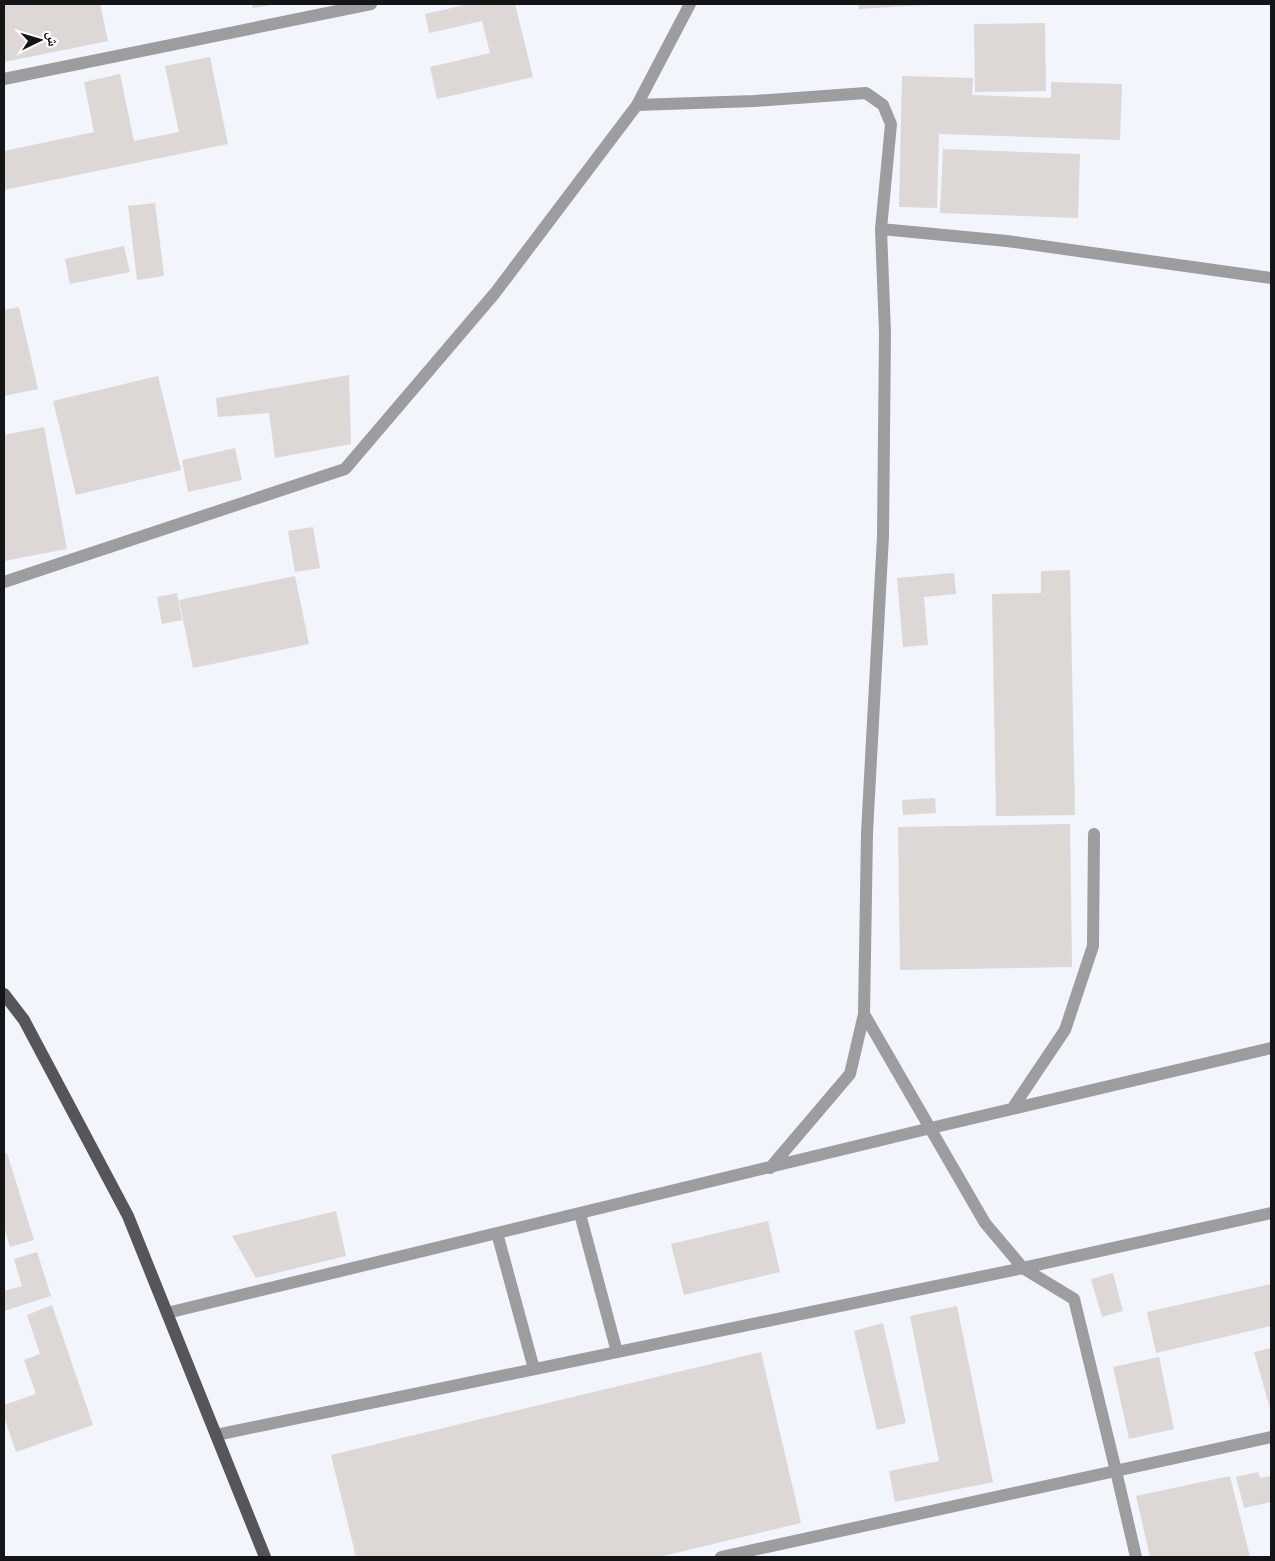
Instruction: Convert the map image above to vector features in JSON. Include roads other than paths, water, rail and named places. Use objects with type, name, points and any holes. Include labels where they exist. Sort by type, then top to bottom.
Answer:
[{"type":"main road","points":[[4,994],[24,1020],[128,1216],[265,1557]]},
{"type":"street","points":[[4,79],[371,4]]},
{"type":"street","points":[[4,582],[345,469],[495,293],[637,105],[690,4]]},
{"type":"street","points":[[637,105],[754,101],[866,93],[883,105],[891,124],[881,229],[885,333],[883,536],[867,833],[864,1014],[850,1074],[770,1168]]},
{"type":"street","points":[[881,229],[1008,241],[1271,278]]},
{"type":"street","points":[[1012,1109],[1065,1030],[1093,946],[1094,834]]},
{"type":"street","points":[[864,1014],[985,1223],[1023,1268],[1074,1299],[1136,1557]]},
{"type":"street","points":[[168,1313],[931,1128],[1271,1048]]},
{"type":"street","points":[[216,1435],[1023,1268],[1271,1213]]},
{"type":"street","points":[[580,1214],[618,1352]]},
{"type":"street","points":[[497,1233],[534,1369]]},
{"type":"street","points":[[721,1557],[1271,1437]]}]
